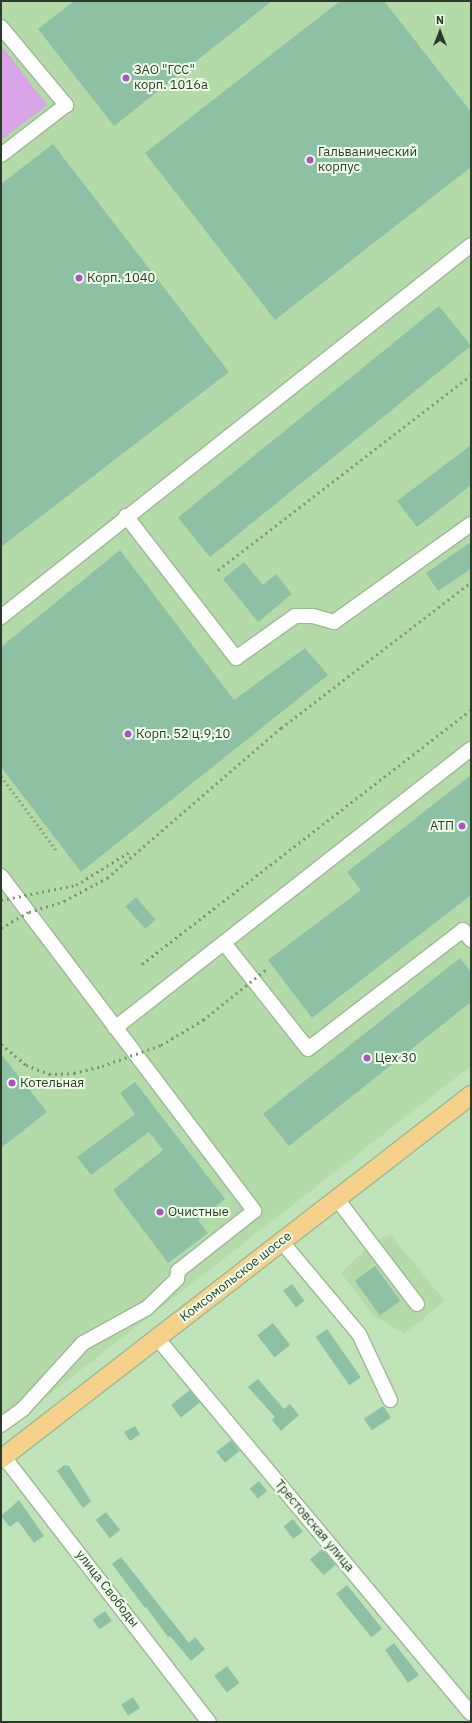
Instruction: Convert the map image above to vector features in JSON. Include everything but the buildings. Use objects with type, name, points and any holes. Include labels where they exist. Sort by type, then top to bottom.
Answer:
[{"type":"main road","name":"Комсомольское шоссе","points":[[2,1458],[471,1097]]},
{"type":"street","points":[[1,27],[66,105],[1,155]]},
{"type":"street","points":[[1,617],[126,516],[471,245]]},
{"type":"street","points":[[126,516],[236,658],[295,616],[313,616],[334,622],[471,524]]},
{"type":"street","points":[[115,1028],[471,748]]},
{"type":"street","points":[[1,876],[254,1211],[178,1271],[177,1279],[147,1308],[83,1343],[23,1409],[1,1425]]},
{"type":"street","points":[[224,943],[308,1049],[463,930],[471,940]]},
{"type":"street","points":[[337,1199],[417,1304]]},
{"type":"street","points":[[282,1242],[359,1334],[390,1400]]},
{"type":"street","name":"Трестовская улица","points":[[157,1338],[471,1713]]},
{"type":"street","name":"улица Свободы","points":[[2,1458],[209,1722]]},
{"type":"path","points":[[1,776],[57,851]]},
{"type":"shaded area","points":[[1,1],[471,1],[471,1066],[1,1432]]},
{"type":"shaded area","points":[[1,45],[47,105],[1,140]]},
{"type":"shaded area","points":[[390,1234],[445,1301],[404,1334],[373,1315],[341,1273],[370,1244]]},
{"type":"railway","points":[[218,570],[471,375]]},
{"type":"railway","points":[[1,928],[29,912],[64,901],[107,878],[281,728],[471,582]]},
{"type":"railway","points":[[142,964],[471,710]]},
{"type":"railway","points":[[1,900],[76,885],[131,851]]},
{"type":"railway","points":[[1,1044],[26,1065],[49,1074],[74,1073],[102,1066],[161,1045],[203,1020],[268,968]]},
{"type":"place","name":"ЗАО \"ГСС\" корп. 1016а","points":[[126,78]]},
{"type":"place","name":"Гальванический корпус","points":[[310,160]]},
{"type":"place","name":"Корп. 1040","points":[[79,278]]},
{"type":"place","name":"Корп. 52 ц.9,10","points":[[128,734]]},
{"type":"place","name":"АТП","points":[[462,826]]},
{"type":"place","name":"Цех 30","points":[[367,1058]]},
{"type":"place","name":"Котельная","points":[[12,1083]]},
{"type":"place","name":"Очистные","points":[[160,1212]]}]
